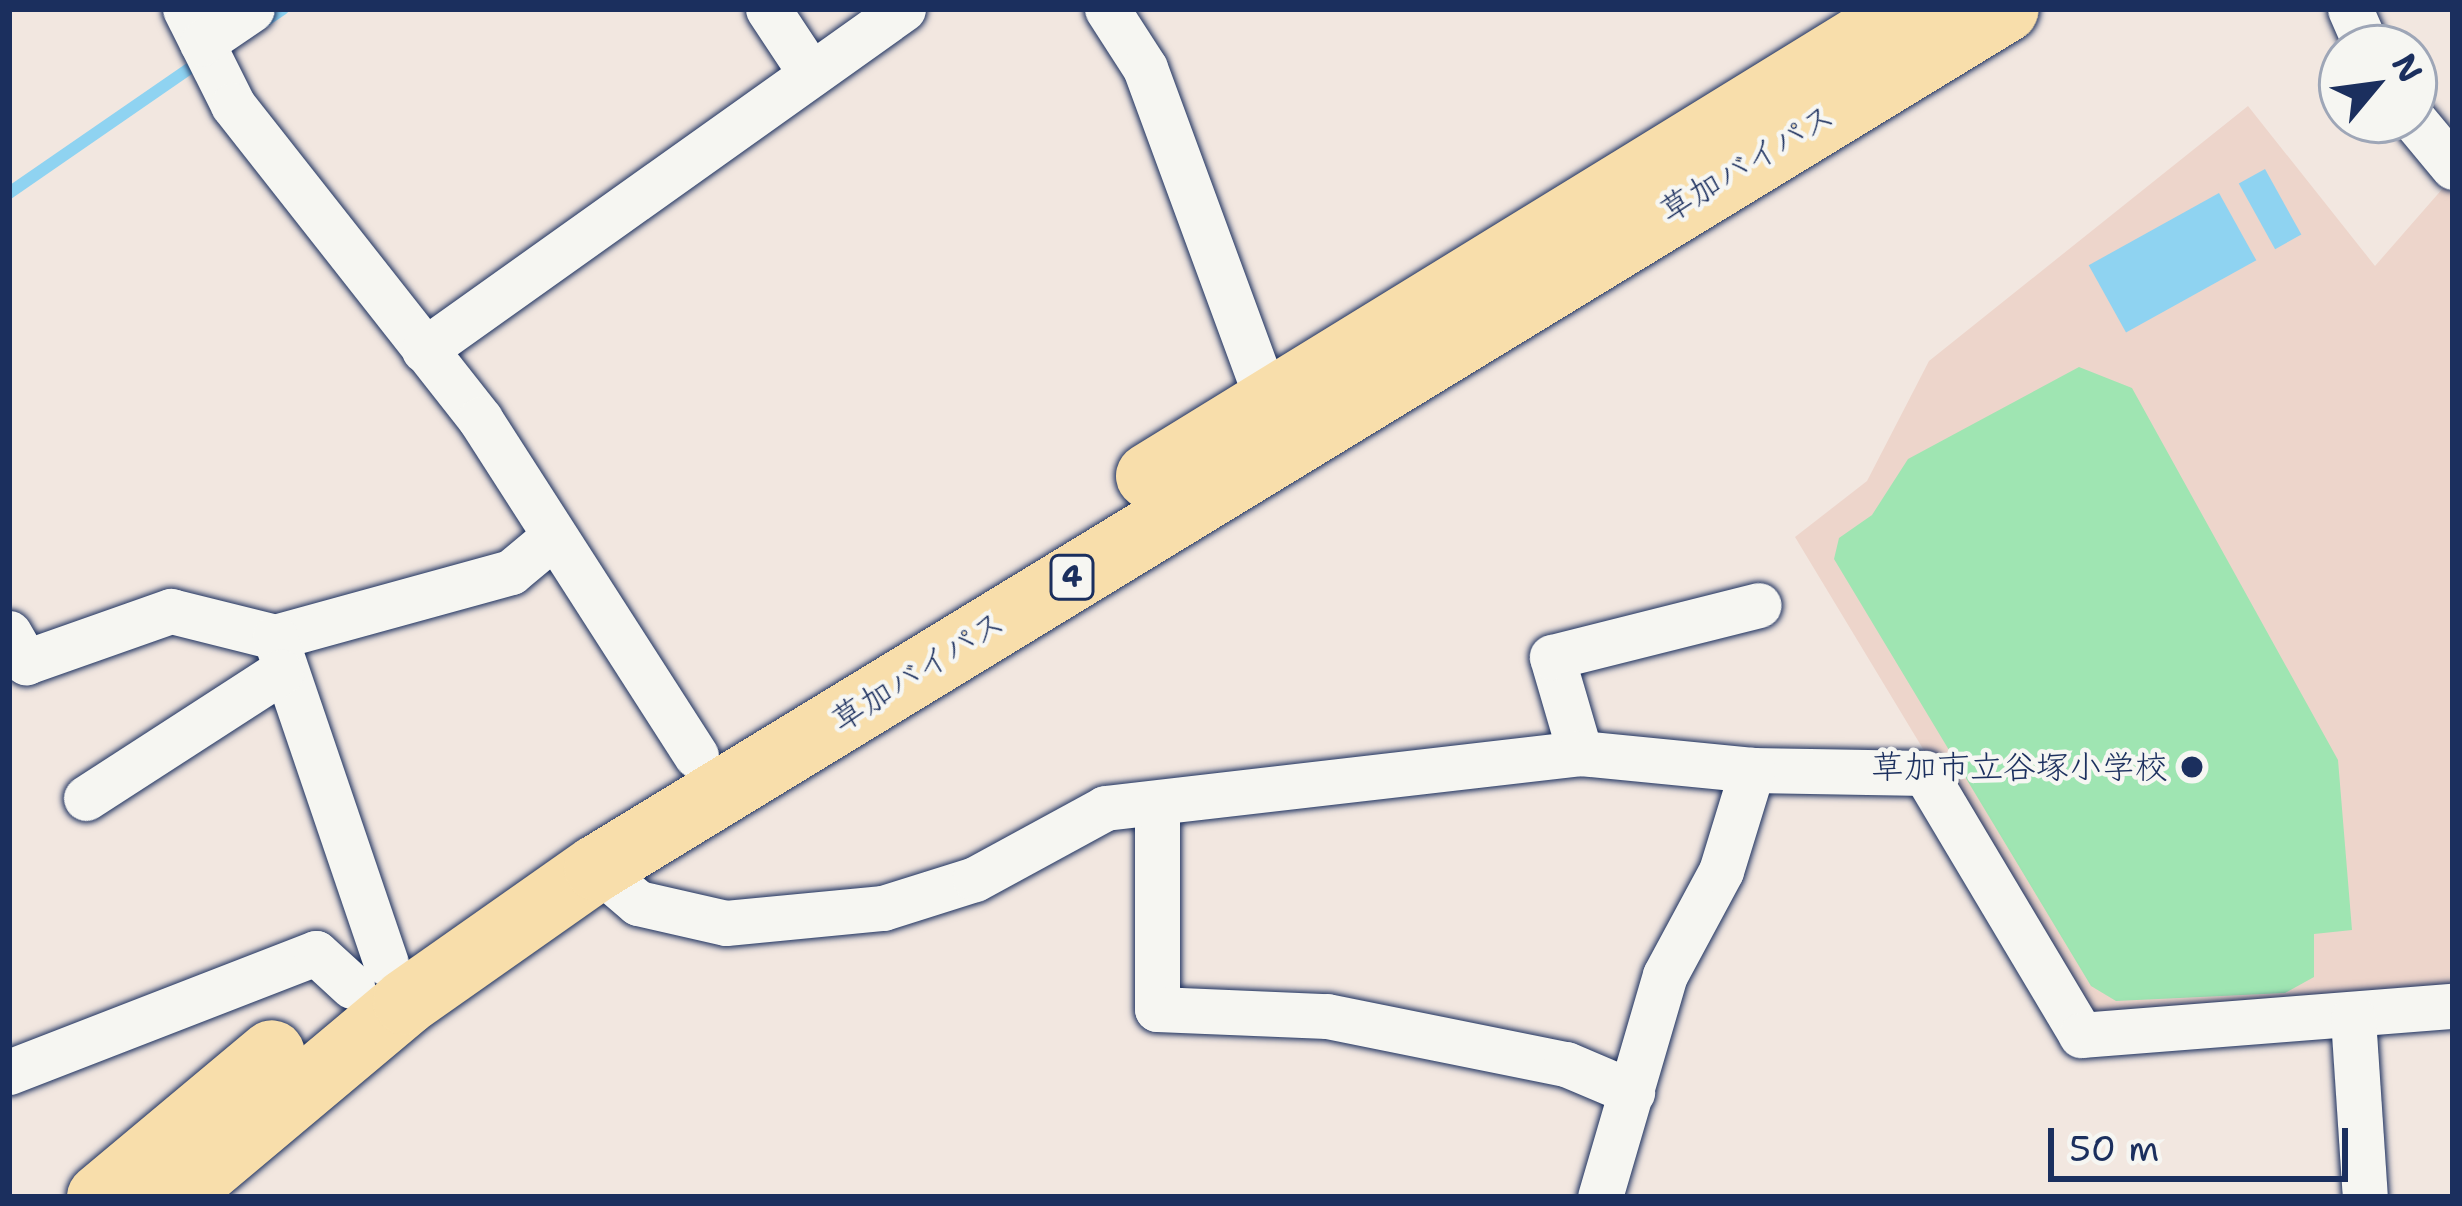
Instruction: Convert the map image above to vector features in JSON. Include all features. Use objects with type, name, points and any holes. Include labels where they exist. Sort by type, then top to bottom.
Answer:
[{"type":"highway","name":"草加バイパス","points":[[100,1197],[369,975],[696,756],[1909,9]]},
{"type":"highway","name":"草加バイパス","points":[[174,1197],[406,1002],[597,868],[2006,9]]},
{"type":"street","points":[[252,9],[193,26],[232,106],[480,419],[696,756]]},
{"type":"street","points":[[768,9],[811,74]]},
{"type":"street","points":[[424,350],[903,9]]},
{"type":"street","points":[[1107,9],[1145,68],[1268,402]]},
{"type":"street","points":[[86,798],[278,655],[511,572],[553,538]]},
{"type":"street","points":[[1580,753],[1552,657],[1759,605]]},
{"type":"street","points":[[9,633],[26,662],[171,611],[278,655]]},
{"type":"street","points":[[278,655],[369,975]]},
{"type":"street","points":[[597,868],[638,903],[726,923],[883,908],[975,879],[1105,808],[1580,753],[1752,770],[1925,773],[2081,1036],[2353,1018],[2453,1006]]},
{"type":"street","points":[[1600,1197],[1666,975],[1721,871],[1752,770]]},
{"type":"street","points":[[1156,803],[1157,1009],[1328,1016],[1566,1064],[1632,1092]]},
{"type":"street","points":[[9,1072],[316,953],[369,975]]},
{"type":"street","points":[[2353,1018],[2365,1197]]},
{"type":"shaded area","name":"草加市立谷塚小学校","points":[[2248,106],[2375,266],[2444,187],[2453,194],[2453,987],[2099,1019],[2082,1012],[1795,537],[1867,481],[1929,361]]},
{"type":"green space","points":[[2079,367],[2132,388],[2338,760],[2352,930],[2314,934],[2314,977],[2285,993],[2116,1001],[2091,986],[1834,559],[1839,538],[1872,515],[1908,459]]},
{"type":"water","points":[[2265,169],[2301,235],[2275,249],[2239,184]]},
{"type":"water","points":[[2219,193],[2256,260],[2126,333],[2089,265]]},
{"type":"waterway","points":[[259,25],[283,9]]},
{"type":"waterway","points":[[9,193],[189,69]]},
{"type":"place","name":"草加市立谷塚小学校","points":[[2192,767]]}]
